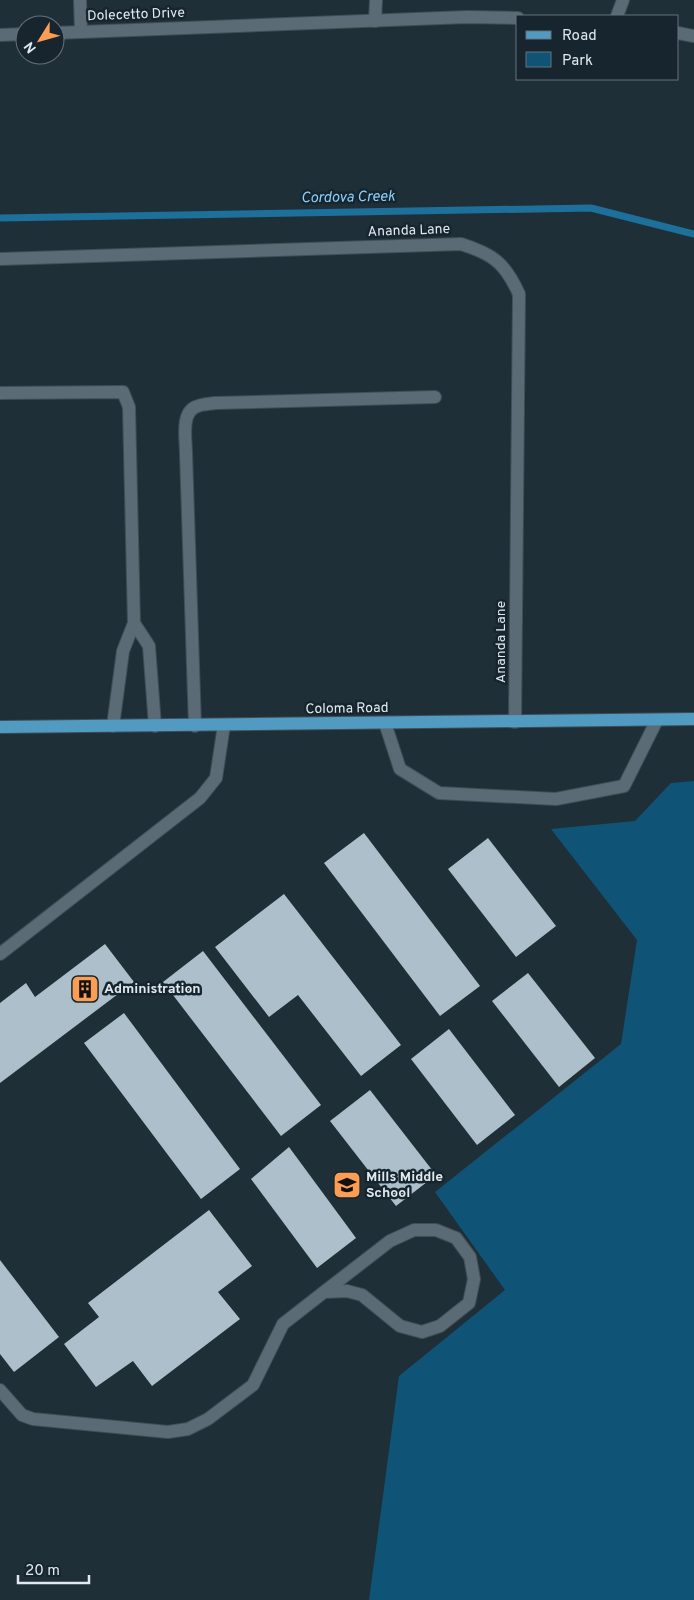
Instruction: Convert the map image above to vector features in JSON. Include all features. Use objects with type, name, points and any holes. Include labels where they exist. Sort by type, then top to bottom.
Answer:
[{"type":"main road","name":"Coloma Road","points":[[0,727],[694,720]]},
{"type":"street","points":[[80,0],[81,32]]},
{"type":"street","points":[[375,21],[376,0]]},
{"type":"street","points":[[617,15],[622,0]]},
{"type":"street","name":"Dolecetto Drive","points":[[65,33],[467,17],[516,18]]},
{"type":"street","points":[[679,33],[694,36]]},
{"type":"street","points":[[0,35],[15,34]]},
{"type":"street","name":"Ananda Lane","points":[[0,259],[461,244],[482,250],[500,262],[511,277],[519,294],[515,722]]},
{"type":"street","points":[[0,393],[123,392],[129,407],[134,623],[123,651],[113,726]]},
{"type":"street","points":[[195,726],[186,454],[186,418],[189,411],[197,406],[215,403],[435,397]]},
{"type":"street","points":[[134,623],[149,646],[155,726]]},
{"type":"street","points":[[385,723],[400,769],[439,793],[556,799],[624,786],[657,720]]},
{"type":"street","points":[[0,954],[200,798],[216,778],[224,725]]},
{"type":"street","points":[[0,1390],[22,1415],[33,1419],[168,1432],[188,1429],[208,1418],[253,1385],[283,1324],[324,1292],[390,1241],[414,1230],[436,1230],[456,1238],[470,1257],[474,1279],[469,1303],[440,1326],[422,1332],[400,1326],[362,1295],[347,1291],[324,1292]]},
{"type":"green space","points":[[694,781],[694,1600],[369,1600],[399,1376],[505,1290],[435,1192],[621,1044],[637,940],[551,829],[635,821],[671,783]]},
{"type":"building","points":[[364,833],[480,986],[440,1016],[324,863]]},
{"type":"building","points":[[488,838],[556,926],[516,957],[448,869]]},
{"type":"building","points":[[284,894],[401,1045],[361,1076],[298,995],[269,1017],[215,947]]},
{"type":"building","points":[[105,944],[134,982],[0,1083],[0,1003],[26,983],[35,997]]},
{"type":"building","points":[[203,951],[321,1105],[281,1136],[163,982]]},
{"type":"building","points":[[528,973],[595,1058],[559,1087],[492,1001]]},
{"type":"building","points":[[124,1013],[240,1169],[201,1199],[84,1043]]},
{"type":"building","points":[[449,1029],[515,1115],[477,1145],[411,1059]]},
{"type":"building","points":[[370,1090],[436,1175],[396,1206],[330,1121]]},
{"type":"building","points":[[289,1147],[356,1238],[317,1268],[251,1179]]},
{"type":"building","points":[[209,1210],[252,1266],[218,1292],[240,1319],[152,1386],[133,1361],[96,1387],[64,1344],[99,1317],[88,1303]]},
{"type":"building","points":[[0,1260],[59,1337],[14,1372],[0,1354]]},
{"type":"waterway","name":"Cordova Creek","points":[[0,218],[591,208],[694,234]]},
{"type":"place","name":"Administration","points":[[85,989]]},
{"type":"place","name":"Mills Middle School","points":[[347,1185]]}]
